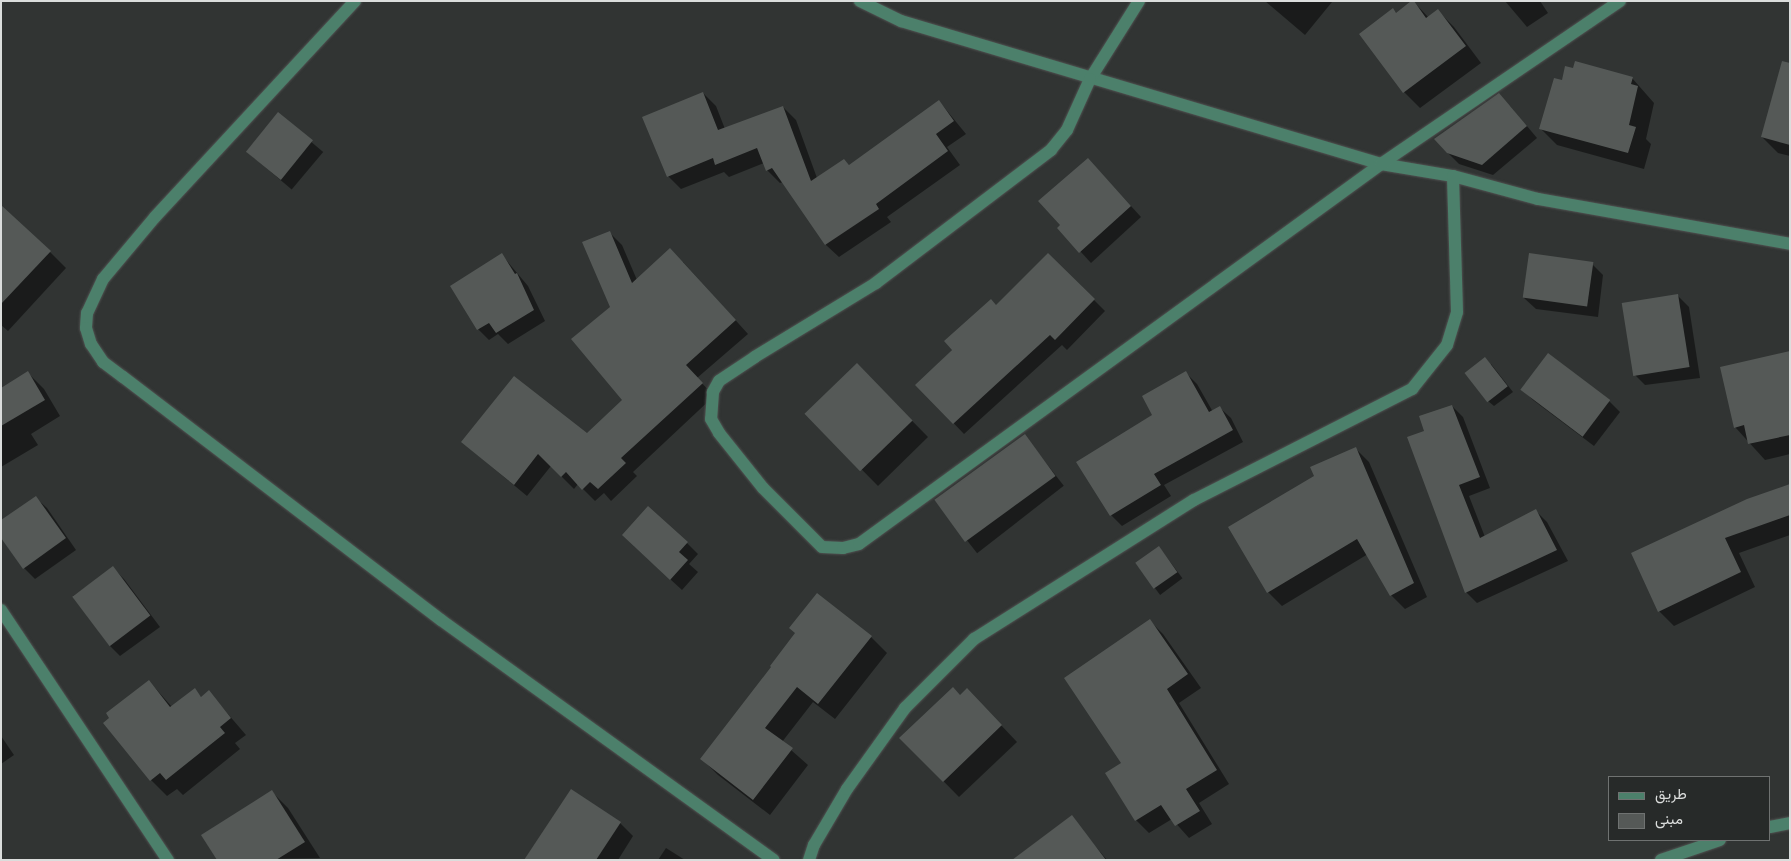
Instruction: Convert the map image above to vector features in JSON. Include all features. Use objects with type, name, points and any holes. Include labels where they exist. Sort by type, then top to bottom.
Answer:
[{"type":"street","points":[[355,1],[155,217],[103,279],[87,313],[86,328],[91,344],[103,362],[122,377],[441,620],[774,860]]},
{"type":"street","points":[[860,1],[901,21],[1090,79],[1183,104],[1381,164],[1452,176],[1538,199],[1790,244]]},
{"type":"street","points":[[1139,1],[1090,79],[1068,130],[1051,150],[876,283],[754,357],[719,381],[713,392],[711,419],[719,433],[763,488],[822,547],[842,548],[859,544],[1381,164],[1620,1]]},
{"type":"street","points":[[809,860],[814,845],[847,789],[905,708],[974,639],[1194,500],[1412,389],[1447,345],[1457,312],[1452,176]]},
{"type":"street","points":[[1,610],[168,860]]},
{"type":"street","points":[[1771,827],[1790,823]]},
{"type":"street","points":[[1661,860],[1717,841]]},
{"type":"building","points":[[1411,1],[1414,1],[1426,18],[1438,9],[1466,46],[1403,93],[1359,34],[1393,8],[1396,13]]},
{"type":"building","points":[[1575,61],[1633,77],[1631,84],[1638,86],[1629,125],[1636,127],[1628,153],[1539,129],[1554,78],[1562,80],[1565,66],[1573,68]]},
{"type":"building","points":[[1782,61],[1790,63],[1790,145],[1761,137]]},
{"type":"building","points":[[703,92],[718,130],[783,106],[811,181],[844,159],[849,165],[939,100],[954,121],[936,134],[948,151],[876,204],[879,209],[825,245],[772,168],[766,171],[757,148],[715,165],[713,158],[667,177],[642,117]]},
{"type":"building","points":[[1499,93],[1527,126],[1482,165],[1447,153],[1434,139]]},
{"type":"building","points":[[278,112],[313,140],[281,180],[246,152]]},
{"type":"building","points":[[1088,158],[1131,206],[1079,253],[1057,228],[1060,225],[1038,201]]},
{"type":"building","points":[[1,205],[51,251],[1,304]]},
{"type":"building","points":[[610,231],[632,283],[670,248],[736,320],[686,365],[703,383],[621,458],[626,463],[598,489],[590,482],[582,490],[566,472],[561,477],[538,454],[514,485],[461,442],[514,376],[587,433],[622,400],[571,339],[610,307],[582,242]]},
{"type":"building","points":[[502,253],[515,274],[517,273],[534,310],[496,333],[489,323],[477,330],[450,286]]},
{"type":"building","points":[[1048,253],[1095,299],[1055,340],[1050,335],[953,424],[915,385],[952,350],[944,341],[991,299],[996,305]]},
{"type":"building","points":[[1529,253],[1593,262],[1587,307],[1523,298]]},
{"type":"building","points":[[1678,294],[1690,367],[1633,376],[1622,303]]},
{"type":"building","points":[[1790,351],[1790,435],[1748,444],[1744,425],[1734,428],[1720,367]]},
{"type":"building","points":[[1548,353],[1610,400],[1583,437],[1520,390]]},
{"type":"building","points":[[1485,357],[1508,386],[1487,402],[1465,373]]},
{"type":"building","points":[[857,363],[913,421],[860,471],[804,414]]},
{"type":"building","points":[[28,371],[45,400],[1,426],[1,388]]},
{"type":"building","points":[[1186,371],[1209,412],[1220,406],[1233,430],[1154,474],[1161,485],[1110,516],[1076,462],[1152,415],[1142,396]]},
{"type":"building","points":[[1452,405],[1480,477],[1459,485],[1480,538],[1536,509],[1557,550],[1465,593],[1407,437],[1424,431],[1419,416]]},
{"type":"building","points":[[1025,434],[1056,476],[965,542],[934,500]]},
{"type":"building","points":[[1356,447],[1414,583],[1390,596],[1357,539],[1267,593],[1228,527],[1314,476],[1310,467]]},
{"type":"building","points":[[1790,484],[1790,515],[1725,538],[1741,572],[1658,612],[1631,553],[1747,499]]},
{"type":"building","points":[[36,496],[66,538],[23,569],[1,538],[1,520]]},
{"type":"building","points":[[648,506],[688,542],[679,552],[688,560],[670,580],[622,535]]},
{"type":"building","points":[[1159,546],[1177,572],[1154,589],[1135,563]]},
{"type":"building","points":[[113,566],[150,616],[110,646],[72,597]]},
{"type":"building","points":[[817,593],[872,636],[818,704],[797,687],[765,728],[793,748],[753,800],[700,759],[795,633],[789,628]]},
{"type":"building","points":[[1150,619],[1188,674],[1167,689],[1217,770],[1186,789],[1200,811],[1175,826],[1161,805],[1135,821],[1105,773],[1121,763],[1064,678]]},
{"type":"building","points":[[149,680],[170,707],[195,688],[201,697],[209,690],[231,718],[220,727],[225,733],[166,780],[160,773],[150,781],[103,723],[109,718],[106,713]]},
{"type":"building","points":[[953,687],[960,695],[967,688],[1002,725],[943,782],[899,738]]},
{"type":"building","points":[[571,789],[621,822],[596,860],[524,860]]},
{"type":"building","points":[[272,790],[305,842],[276,860],[217,860],[201,835]]},
{"type":"building","points":[[1072,815],[1106,860],[1012,860]]}]
